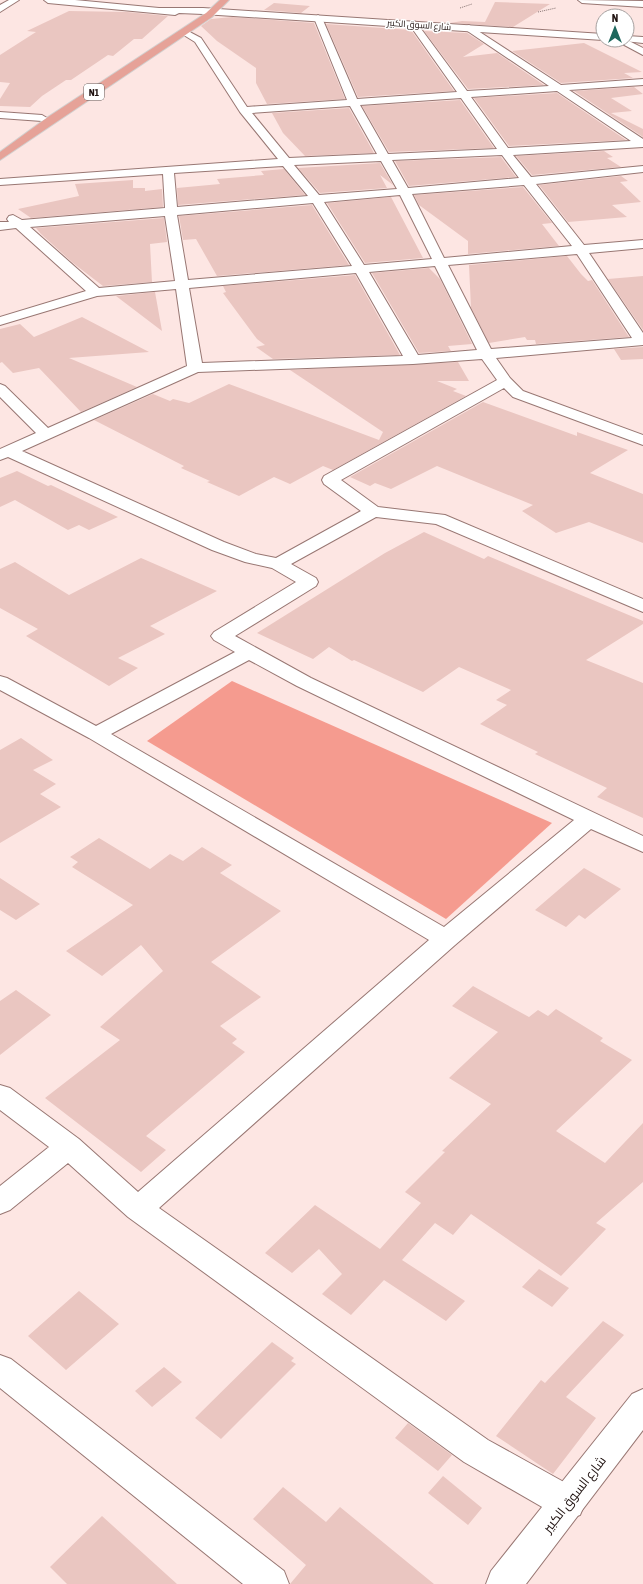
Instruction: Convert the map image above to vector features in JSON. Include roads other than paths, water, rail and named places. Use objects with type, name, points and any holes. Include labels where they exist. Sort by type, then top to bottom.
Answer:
[{"type":"highway","name":"N1","points":[[0,146],[102,79],[185,20],[211,13],[225,0]]},
{"type":"highway","name":"N1","points":[[0,157],[185,20],[202,3]]},
{"type":"street","points":[[0,9],[15,0]]},
{"type":"street","name":"شارع السوق الكبير","points":[[48,0],[161,10],[185,20],[211,13],[236,14],[595,36]]},
{"type":"street","points":[[582,0],[620,6],[643,4]]},
{"type":"street","points":[[318,18],[354,104],[404,191],[486,354],[505,381],[518,394],[643,440]]},
{"type":"street","points":[[185,20],[244,110],[316,199],[360,268],[413,360]]},
{"type":"street","points":[[5,453],[195,368],[413,360],[642,341],[581,250],[505,152],[413,24]]},
{"type":"street","points":[[469,28],[642,143]]},
{"type":"street","points":[[244,110],[354,104],[466,96],[559,87],[643,82]]},
{"type":"street","points":[[0,115],[42,118]]},
{"type":"street","points":[[0,182],[168,169],[383,156],[505,152],[642,143]]},
{"type":"street","points":[[168,169],[171,212],[195,368]]},
{"type":"street","points":[[0,226],[19,223],[171,212],[529,181],[643,169]]},
{"type":"street","points":[[0,211],[19,223],[96,292]]},
{"type":"street","points":[[0,321],[96,292],[643,244]]},
{"type":"street","points":[[505,381],[330,480],[373,512],[439,519],[643,606]]},
{"type":"street","points":[[0,389],[47,435]]},
{"type":"street","points":[[5,453],[218,546],[250,558],[278,564],[309,582],[221,636],[311,685],[588,820],[643,845]]},
{"type":"street","points":[[278,564],[373,512]]},
{"type":"street","points":[[96,734],[248,652]]},
{"type":"street","points":[[0,682],[96,734],[446,939]]},
{"type":"street","points":[[138,1209],[446,939],[588,820]]},
{"type":"street","points":[[0,1095],[69,1147],[138,1209],[476,1451],[568,1503]]},
{"type":"street","points":[[0,1202],[69,1147]]},
{"type":"street","points":[[0,1369],[271,1584]]},
{"type":"street","name":"شارع السوق الكبير","points":[[504,1584],[640,1414]]}]
